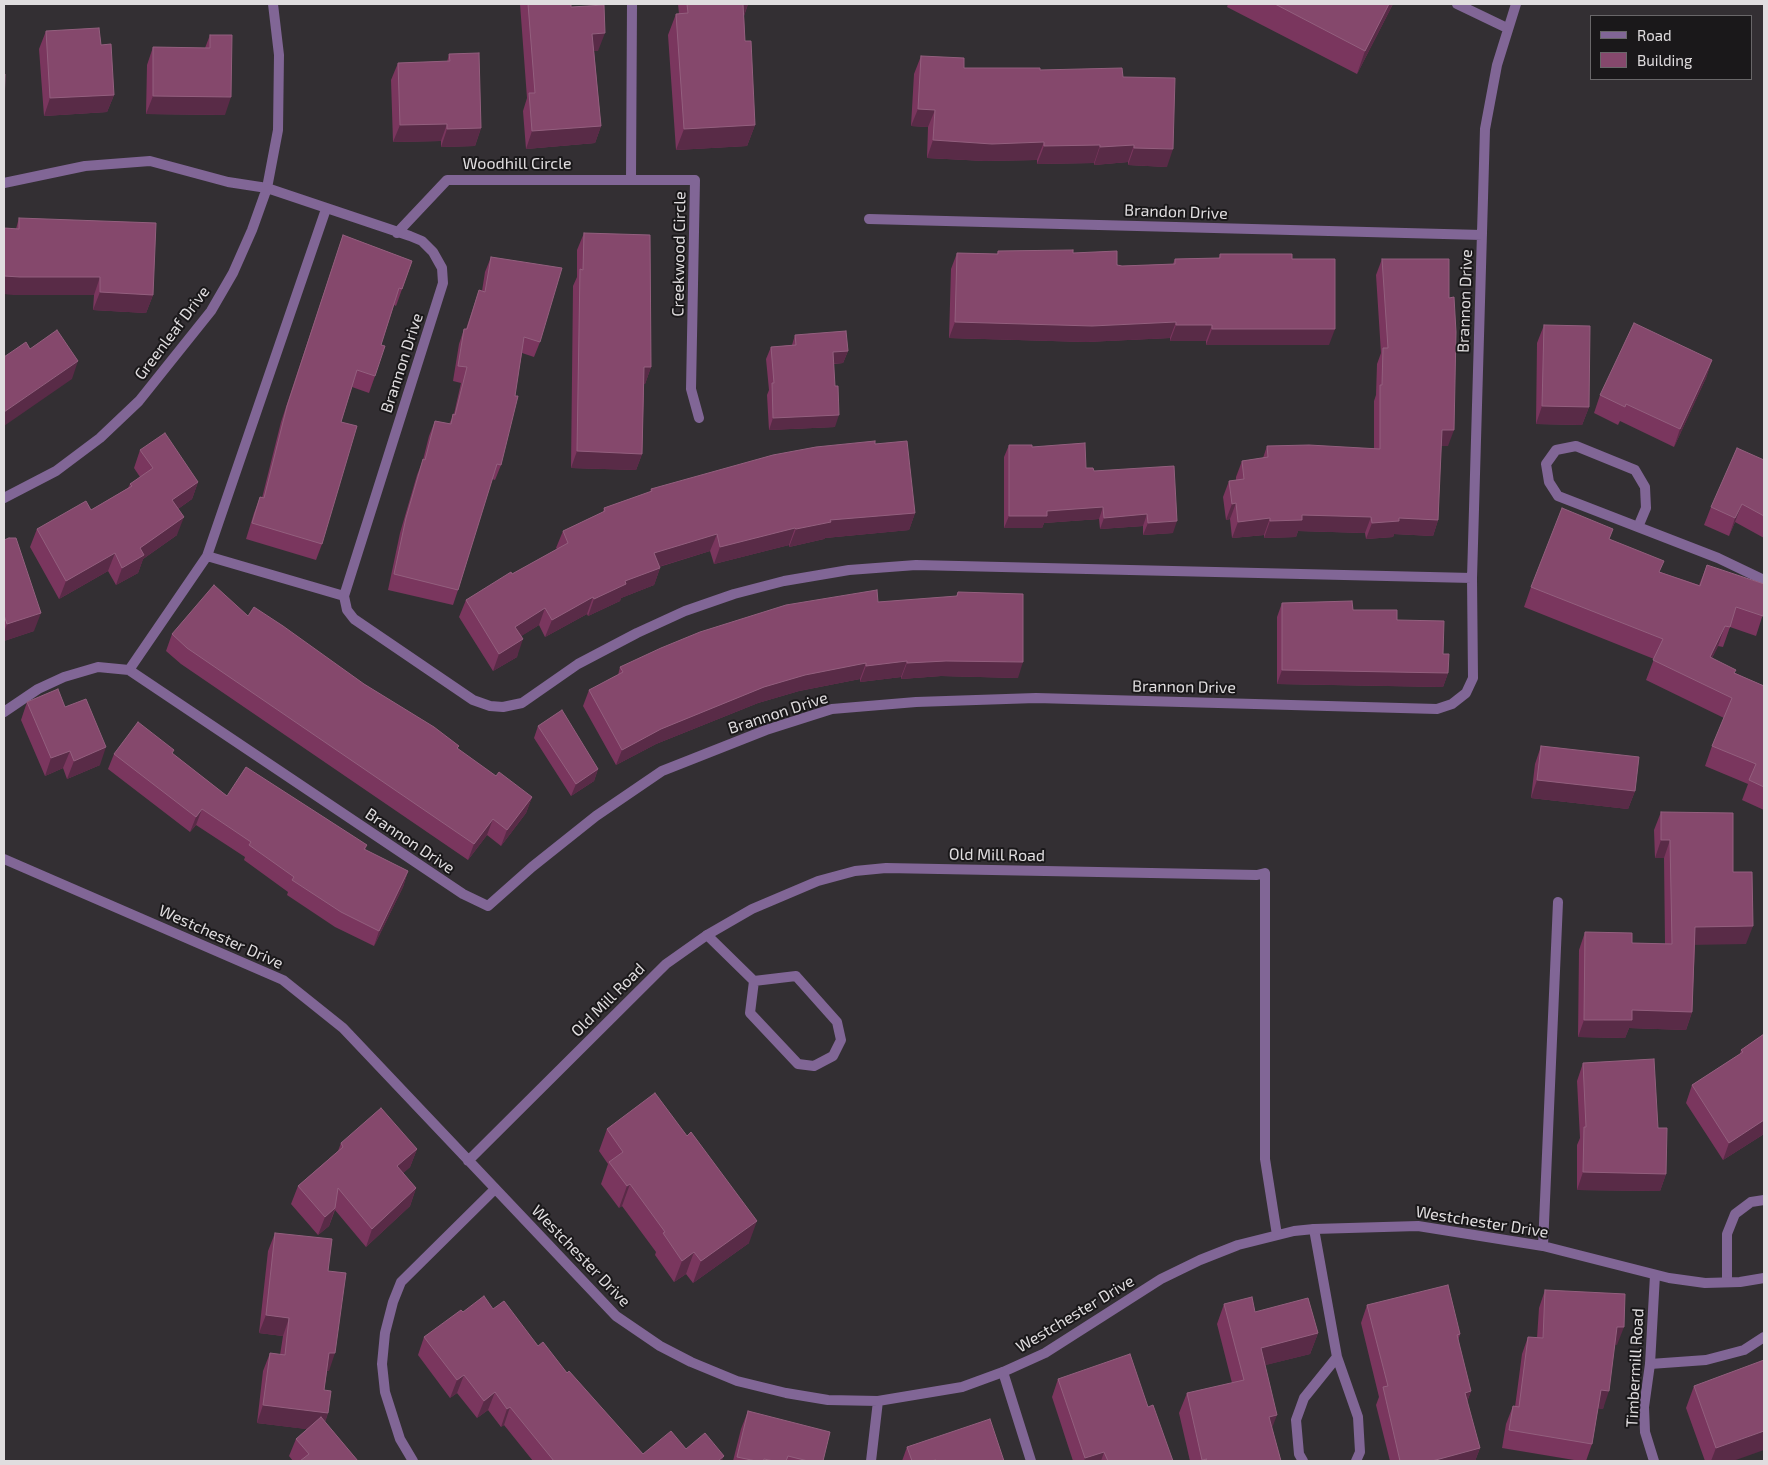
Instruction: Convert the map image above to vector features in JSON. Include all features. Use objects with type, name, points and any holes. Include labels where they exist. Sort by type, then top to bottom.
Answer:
[{"type":"street","name":"Greenleaf Drive","points":[[4,498],[56,471],[100,438],[139,401],[211,311],[233,274],[267,188],[278,130],[280,55],[273,4]]},
{"type":"street","points":[[631,179],[632,4]]},
{"type":"street","points":[[1457,4],[1507,28]]},
{"type":"street","name":"Brannon Drive","points":[[4,712],[38,689],[64,677],[98,667],[129,670],[463,894],[488,906],[532,867],[596,816],[662,771],[766,730],[832,709],[916,702],[1036,698],[1437,709],[1452,704],[1466,693],[1473,678],[1472,578],[1485,129],[1496,64],[1516,4]]},
{"type":"street","name":"Brannon Drive","points":[[4,183],[85,166],[150,161],[228,182],[267,188],[422,241],[433,252],[442,268],[443,283],[344,596]]},
{"type":"street","name":"Woodhill Circle","points":[[396,233],[447,180],[631,179]]},
{"type":"street","name":"Creekwood Circle","points":[[631,179],[695,180],[691,389],[699,418]]},
{"type":"street","points":[[129,670],[207,556],[326,209]]},
{"type":"street","name":"Brandon Drive","points":[[869,219],[1482,235]]},
{"type":"street","points":[[1638,527],[1646,508],[1645,487],[1636,470],[1576,446],[1556,450],[1546,464],[1548,482],[1558,496],[1638,527],[1718,558],[1764,580]]},
{"type":"street","points":[[207,556],[344,596],[347,610],[354,620],[473,700],[490,706],[504,707],[522,702],[578,664],[637,633],[685,611],[734,594],[784,582],[849,570],[916,565],[1472,578]]},
{"type":"street","name":"Westchester Drive","points":[[4,859],[283,980],[343,1028],[616,1316],[660,1346],[691,1362],[745,1383],[786,1393],[828,1400],[878,1401],[962,1387],[1003,1372],[1045,1353],[1162,1279],[1200,1260],[1238,1245],[1277,1235],[1314,1229],[1418,1226],[1543,1246],[1654,1275],[1705,1283],[1764,1278]]},
{"type":"street","name":"Old Mill Road","points":[[468,1160],[666,964],[707,935],[752,910],[818,881],[855,871],[886,868],[1248,875],[1265,873],[1265,1159],[1277,1235]]},
{"type":"street","points":[[1543,1246],[1558,902]]},
{"type":"street","points":[[707,935],[754,981]]},
{"type":"street","points":[[796,976],[838,1022],[841,1040],[833,1056],[814,1066],[798,1064],[750,1013],[754,981],[796,976]]},
{"type":"street","points":[[412,1461],[400,1439],[385,1392],[382,1364],[385,1333],[393,1302],[401,1282],[496,1189]]},
{"type":"street","points":[[1727,1282],[1727,1234],[1736,1214],[1751,1202],[1764,1200]]},
{"type":"street","points":[[1314,1229],[1337,1357],[1358,1416],[1360,1452],[1356,1461]]},
{"type":"street","name":"Timbermill Road","points":[[1654,1275],[1650,1364],[1644,1406],[1645,1432],[1654,1461]]},
{"type":"street","points":[[1650,1364],[1706,1360],[1744,1350],[1764,1337]]},
{"type":"street","points":[[1302,1461],[1299,1454],[1296,1420],[1304,1398],[1337,1357]]},
{"type":"street","points":[[1003,1372],[1031,1461]]},
{"type":"street","points":[[870,1461],[878,1401]]},
{"type":"building","points":[[528,4],[571,4],[571,7],[604,5],[605,33],[592,34],[601,126],[532,131],[529,93],[535,93]]},
{"type":"building","points":[[687,4],[743,4],[745,41],[751,41],[755,125],[684,129],[676,14],[688,13]]},
{"type":"building","points":[[1275,4],[1389,4],[1365,51]]},
{"type":"building","points":[[99,28],[101,45],[111,44],[114,95],[50,98],[46,31]]},
{"type":"building","points":[[210,35],[232,35],[231,97],[153,96],[153,47],[210,48]]},
{"type":"building","points":[[479,53],[481,128],[447,129],[447,124],[400,125],[398,63],[450,61],[449,54]]},
{"type":"building","points":[[921,56],[964,58],[964,68],[1040,68],[1040,70],[1122,68],[1123,77],[1175,78],[1173,149],[1134,148],[1134,145],[1100,147],[1100,145],[1044,146],[1044,142],[992,144],[933,140],[935,110],[918,109]]},
{"type":"building","points":[[4,74],[5,74],[4,108]]},
{"type":"building","points":[[19,218],[156,223],[153,295],[100,292],[100,277],[4,276],[4,228],[19,229]]},
{"type":"building","points":[[584,233],[650,235],[651,367],[644,367],[642,454],[577,451],[580,269],[583,270]]},
{"type":"building","points":[[343,235],[412,261],[402,289],[399,288],[381,345],[385,346],[375,376],[357,370],[341,422],[357,426],[322,544],[252,523],[260,497],[264,498],[287,406]]},
{"type":"building","points":[[1073,250],[1073,253],[1117,251],[1117,265],[1122,266],[1175,264],[1175,259],[1220,258],[1220,254],[1292,254],[1292,259],[1335,259],[1335,329],[1212,329],[1212,325],[1176,325],[1176,322],[1092,326],[955,322],[957,253],[998,254],[998,251]]},
{"type":"building","points":[[491,257],[562,268],[540,342],[524,337],[515,396],[518,396],[501,465],[497,464],[458,590],[394,574],[406,518],[423,459],[425,460],[435,421],[451,424],[453,414],[455,415],[467,367],[458,366],[464,329],[467,329],[479,290],[485,292]]},
{"type":"building","points":[[1382,259],[1449,259],[1449,298],[1454,297],[1456,332],[1454,430],[1442,430],[1438,520],[1399,518],[1399,521],[1372,523],[1371,517],[1302,515],[1302,520],[1270,521],[1270,518],[1238,522],[1236,503],[1232,504],[1229,481],[1244,479],[1242,461],[1268,457],[1267,446],[1309,445],[1380,449],[1380,385],[1382,385],[1383,348],[1388,348]]},
{"type":"building","points":[[1634,323],[1712,360],[1680,429],[1626,404],[1625,407],[1600,395]]},
{"type":"building","points":[[1544,325],[1590,326],[1589,407],[1542,406]]},
{"type":"building","points":[[57,330],[78,361],[4,412],[4,357],[26,342],[30,349]]},
{"type":"building","points":[[846,331],[848,351],[833,352],[835,386],[838,386],[839,415],[773,418],[772,383],[774,383],[771,347],[796,345],[795,335]]},
{"type":"building","points":[[165,433],[198,482],[172,500],[184,517],[140,548],[144,555],[122,568],[115,553],[66,581],[37,529],[86,501],[91,510],[132,486],[130,484],[153,468],[140,450]]},
{"type":"building","points":[[875,441],[875,444],[907,441],[915,513],[830,520],[831,522],[795,528],[720,547],[717,534],[654,553],[660,568],[625,581],[626,584],[594,599],[593,597],[552,620],[545,608],[515,627],[523,639],[499,654],[466,600],[511,572],[512,574],[568,543],[563,531],[605,511],[604,508],[652,491],[651,489],[773,455],[816,447]]},
{"type":"building","points":[[1085,443],[1086,468],[1093,468],[1094,471],[1174,466],[1177,521],[1148,523],[1147,514],[1104,518],[1103,507],[1047,511],[1047,516],[1009,516],[1009,445],[1032,445],[1032,447]]},
{"type":"building","points":[[1737,448],[1764,460],[1764,516],[1742,504],[1735,518],[1711,507]]},
{"type":"building","points":[[1562,508],[1613,529],[1609,539],[1664,561],[1659,572],[1700,586],[1707,565],[1764,584],[1763,616],[1736,607],[1730,627],[1725,626],[1710,657],[1736,670],[1734,673],[1764,686],[1764,787],[1749,780],[1756,764],[1712,746],[1732,698],[1653,660],[1663,639],[1531,587]]},
{"type":"building","points":[[16,538],[41,613],[7,624],[4,615],[4,540]]},
{"type":"building","points":[[214,585],[248,616],[254,607],[364,684],[434,727],[459,746],[457,748],[496,776],[499,772],[532,797],[507,830],[493,819],[474,844],[187,648],[172,634]]},
{"type":"building","points":[[877,590],[878,602],[957,596],[958,592],[1023,594],[1023,662],[946,661],[907,663],[907,661],[866,666],[866,663],[805,675],[764,687],[661,729],[622,750],[589,690],[623,672],[620,667],[700,632],[786,605]]},
{"type":"building","points":[[1352,601],[1353,610],[1397,610],[1397,620],[1444,621],[1443,654],[1449,654],[1448,673],[1282,670],[1282,603]]},
{"type":"building","points":[[58,689],[65,707],[86,699],[106,747],[74,761],[70,751],[51,758],[27,702]]},
{"type":"building","points":[[562,710],[598,769],[576,784],[538,726]]},
{"type":"building","points":[[138,722],[174,750],[172,753],[227,796],[246,767],[367,845],[364,849],[408,871],[379,931],[341,912],[292,880],[294,877],[249,845],[251,842],[202,809],[196,817],[114,754]]},
{"type":"building","points":[[1541,746],[1639,757],[1635,791],[1537,780]]},
{"type":"building","points":[[1661,812],[1733,813],[1733,872],[1752,872],[1753,926],[1695,927],[1692,1012],[1632,1010],[1632,1020],[1584,1020],[1585,932],[1632,933],[1632,943],[1672,944],[1670,840],[1661,840]]},
{"type":"building","points":[[1764,1034],[1764,1120],[1729,1143],[1692,1085],[1743,1052],[1741,1050]]},
{"type":"building","points":[[1654,1059],[1658,1128],[1667,1128],[1666,1174],[1583,1172],[1584,1127],[1586,1127],[1583,1063]]},
{"type":"building","points":[[655,1093],[687,1136],[691,1132],[757,1221],[701,1261],[694,1252],[682,1261],[663,1233],[665,1232],[630,1184],[627,1186],[609,1162],[623,1152],[607,1129]]},
{"type":"building","points":[[381,1108],[417,1149],[397,1166],[416,1188],[372,1229],[338,1188],[335,1208],[325,1217],[298,1186],[343,1147],[341,1143]]},
{"type":"building","points":[[275,1233],[332,1239],[328,1271],[346,1273],[335,1353],[329,1353],[324,1390],[331,1391],[328,1413],[263,1405],[270,1353],[285,1355],[289,1318],[266,1315]]},
{"type":"building","points":[[1448,1285],[1460,1334],[1457,1335],[1471,1391],[1465,1393],[1480,1448],[1432,1461],[1400,1461],[1383,1387],[1388,1386],[1367,1305]]},
{"type":"building","points":[[1545,1290],[1625,1294],[1624,1327],[1617,1327],[1609,1391],[1601,1390],[1592,1444],[1509,1430],[1513,1406],[1519,1407],[1528,1337],[1543,1338]]},
{"type":"building","points":[[484,1296],[493,1309],[504,1301],[538,1346],[543,1342],[567,1373],[569,1371],[643,1454],[671,1431],[686,1449],[705,1433],[724,1456],[718,1461],[554,1461],[510,1407],[507,1409],[495,1392],[484,1401],[464,1375],[457,1380],[424,1337]]},
{"type":"building","points":[[1252,1297],[1255,1312],[1308,1298],[1318,1333],[1261,1348],[1277,1415],[1269,1417],[1281,1461],[1204,1461],[1207,1459],[1202,1460],[1187,1393],[1244,1380],[1224,1304]]},
{"type":"building","points":[[1130,1354],[1148,1407],[1153,1405],[1173,1461],[1108,1461],[1104,1452],[1085,1458],[1058,1379]]},
{"type":"building","points":[[1764,1360],[1764,1431],[1716,1448],[1694,1386]]},
{"type":"building","points":[[748,1411],[830,1432],[823,1461],[808,1461],[788,1456],[786,1461],[764,1459],[763,1461],[756,1461],[737,1457]]},
{"type":"building","points":[[321,1417],[358,1461],[300,1461],[309,1454],[296,1439]]},
{"type":"building","points":[[990,1419],[1004,1461],[912,1461],[907,1447]]}]
